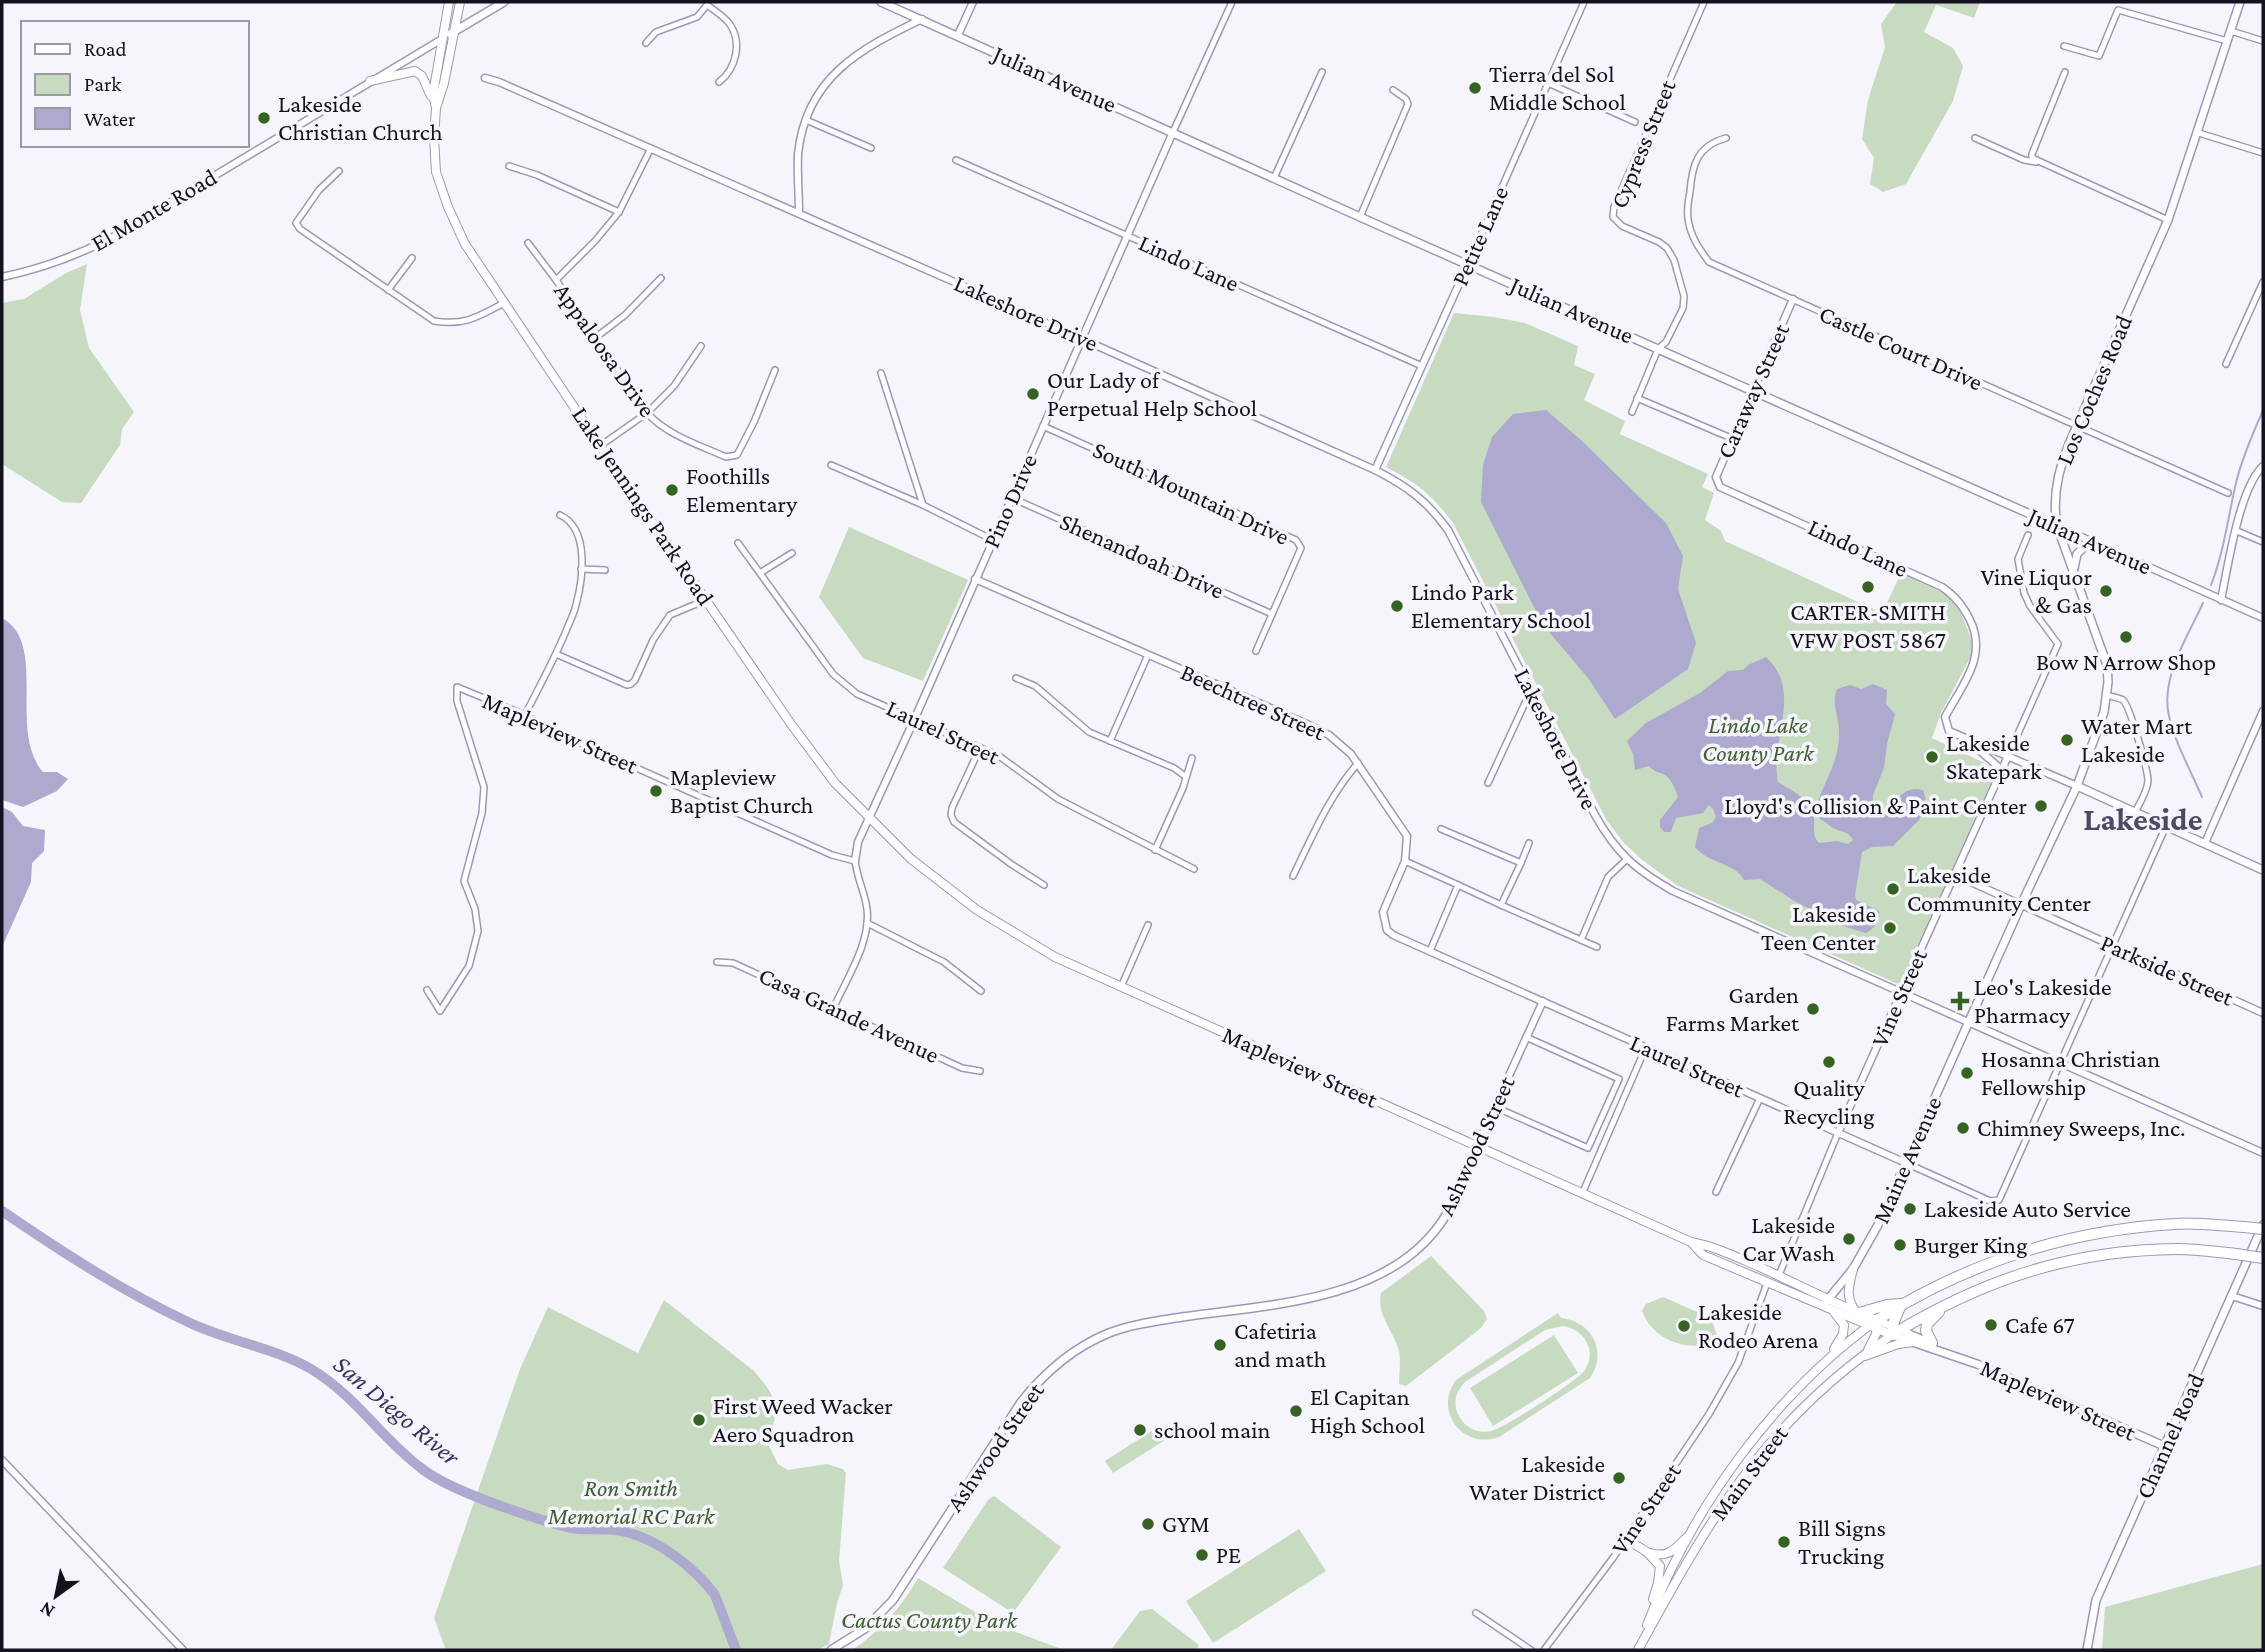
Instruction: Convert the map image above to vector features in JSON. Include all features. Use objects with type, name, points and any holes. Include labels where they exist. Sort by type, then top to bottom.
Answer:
[{"type":"highway","points":[[1874,1325],[1902,1304],[1938,1284],[1989,1262],[2084,1235],[2176,1224],[2263,1227]]},
{"type":"highway","points":[[1895,1331],[2000,1280],[2052,1263],[2121,1252],[2179,1249],[2263,1258]]},
{"type":"highway","points":[[1857,1312],[1902,1304]]},
{"type":"highway","points":[[1895,1331],[1902,1304]]},
{"type":"highway","points":[[1932,1343],[1926,1331],[1927,1324],[1946,1306]]},
{"type":"main road","name":"Lake Jennings Park Road","points":[[449,2],[433,94],[436,108],[434,138],[438,178],[465,244],[600,446],[798,733],[835,783],[922,868]]},
{"type":"main road","name":"Lake Jennings Park Road","points":[[436,108],[441,98],[460,2]]},
{"type":"main road","points":[[442,39],[504,2]]},
{"type":"main road","name":"Julian Avenue","points":[[881,2],[2057,526]]},
{"type":"main road","name":"Los Coches Road","points":[[2107,695],[2104,653],[2057,526],[2057,477],[2168,220],[2240,2]]},
{"type":"main road","points":[[370,81],[411,71],[418,72],[425,81],[436,108]]},
{"type":"main road","points":[[2074,572],[2077,554],[2090,541]]},
{"type":"main road","name":"Maine Avenue","points":[[1827,1305],[1853,1269],[1878,1225],[1968,1021],[2077,786],[2104,712],[2107,695]]},
{"type":"main road","points":[[2077,786],[2263,870]]},
{"type":"main road","name":"Mapleview Street","points":[[922,868],[977,910],[1031,944],[1582,1194],[1691,1242],[1708,1245],[1779,1275],[1827,1305],[1857,1312],[1874,1325]]},
{"type":"main road","name":"Ashwood Street","points":[[831,1650],[866,1628],[893,1600],[1021,1402],[1036,1383],[1062,1360],[1111,1332],[1146,1323],[1345,1290],[1363,1282],[1405,1259],[1434,1233],[1453,1202],[1477,1146]]},
{"type":"main road","name":"Channel Road","points":[[2087,1650],[2096,1600],[2263,1227]]},
{"type":"main road","name":"Mapleview Street","points":[[1691,1242],[1703,1255],[1766,1283],[1874,1325],[1932,1343],[1951,1354]]},
{"type":"main road","points":[[1853,1269],[1847,1293],[1857,1312]]},
{"type":"main road","points":[[1827,1305],[1844,1325],[1843,1335],[1829,1357]]},
{"type":"main road","points":[[1874,1325],[1864,1355],[1914,1342]]},
{"type":"main road","name":"Main Street","points":[[1638,1650],[1661,1592],[1698,1524],[1718,1490],[1770,1418],[1829,1357],[1874,1325]]},
{"type":"main road","name":"Mapleview Street","points":[[1895,1331],[1914,1342],[1951,1354],[2164,1446]]},
{"type":"main road","name":"Main Street","points":[[1638,1650],[1689,1557],[1727,1497],[1750,1467],[1817,1393],[1895,1331]]},
{"type":"main road","points":[[1647,1552],[1658,1555],[1670,1553],[1698,1524]]},
{"type":"main road","points":[[1626,1539],[1656,1560],[1660,1572],[1638,1650]]},
{"type":"street","points":[[958,35],[973,2]]},
{"type":"street","name":"Pino Drive","points":[[855,861],[858,842],[1126,236],[1233,2]]},
{"type":"street","name":"Petite Lane","points":[[1375,470],[1584,2]]},
{"type":"street","name":"Cypress Street","points":[[1632,412],[1658,349],[1666,342],[1683,309],[1684,296],[1674,260],[1667,248],[1622,226],[1613,218],[1613,213],[1648,126],[1704,2]]},
{"type":"street","points":[[646,43],[656,32],[696,17],[708,3],[729,23],[736,50],[737,58],[730,74],[719,82]]},
{"type":"street","points":[[2064,46],[2099,56],[2118,10],[2227,41]]},
{"type":"street","points":[[799,213],[798,156],[806,120],[818,95],[841,66],[863,49],[922,19]]},
{"type":"street","points":[[2231,31],[2263,41]]},
{"type":"street","name":"El Monte Road","points":[[2,278],[34,270],[111,238],[442,39]]},
{"type":"street","points":[[1274,178],[1322,72]]},
{"type":"street","points":[[2036,162],[2032,154],[2065,72]]},
{"type":"street","name":"Lakeshore Drive","points":[[485,78],[651,148],[1082,338],[1375,470],[1415,494],[1448,530],[1605,832],[1626,859],[1642,873],[1673,891],[2263,1153]]},
{"type":"street","points":[[1548,83],[1635,122]]},
{"type":"street","points":[[1360,217],[1408,104],[1406,99],[1393,90]]},
{"type":"street","points":[[806,120],[871,148]]},
{"type":"street","points":[[2199,132],[2263,153]]},
{"type":"street","name":"Castle Court Drive","points":[[1726,138],[1716,141],[1699,155],[1692,167],[1689,225],[1696,243],[1709,262],[2228,493]]},
{"type":"street","points":[[1975,138],[2168,220]]},
{"type":"street","points":[[556,280],[596,241],[619,212],[651,148]]},
{"type":"street","name":"Lindo Lane","points":[[956,160],[1422,366]]},
{"type":"street","points":[[509,166],[537,175],[619,212]]},
{"type":"street","points":[[339,171],[319,190],[296,223],[300,229],[434,321],[452,324],[475,319],[504,303]]},
{"type":"street","name":"Appaloosa Drive","points":[[528,243],[656,424],[726,457],[733,457],[737,455],[754,422],[775,370]]},
{"type":"street","points":[[388,290],[412,258]]},
{"type":"street","points":[[595,338],[625,315],[661,278]]},
{"type":"street","points":[[2226,364],[2263,282]]},
{"type":"street","name":"Caraway Street","points":[[1716,483],[1731,438],[1793,299]]},
{"type":"street","points":[[600,446],[647,414],[674,386],[701,346]]},
{"type":"street","points":[[881,373],[923,505]]},
{"type":"street","points":[[1637,398],[1731,438]]},
{"type":"street","name":"South Mountain Drive","points":[[1043,426],[1284,533],[1300,544],[1301,548],[1272,614]]},
{"type":"street","points":[[831,466],[923,505],[993,540]]},
{"type":"street","points":[[2221,600],[2250,486],[2263,466]]},
{"type":"street","name":"Lindo Lane","points":[[1716,483],[1942,587],[1961,603],[1977,638],[1978,649],[1975,663],[1945,717],[1949,731],[1964,738]]},
{"type":"street","name":"Shenandoah Drive","points":[[1012,498],[1272,614]]},
{"type":"street","points":[[525,715],[576,607],[581,569],[580,543],[576,530],[567,518],[560,515]]},
{"type":"street","name":"Julian Avenue","points":[[2057,526],[2263,618]]},
{"type":"street","points":[[2237,531],[2263,542]]},
{"type":"street","name":"Vine Street","points":[[1779,1275],[1838,1133],[2058,644],[2030,606],[2024,593],[2018,559],[2028,535]]},
{"type":"street","name":"Laurel Street","points":[[738,543],[833,674],[857,694],[999,756],[1058,799],[1194,869]]},
{"type":"street","points":[[760,573],[792,553]]},
{"type":"street","points":[[581,569],[605,570]]},
{"type":"street","name":"Beechtree Street","points":[[975,579],[1325,733],[1343,746],[1358,763],[1407,836],[1405,861]]},
{"type":"street","points":[[556,653],[627,685],[631,684],[670,615],[706,600]]},
{"type":"street","points":[[1256,651],[1272,614]]},
{"type":"street","points":[[1110,741],[1147,655]]},
{"type":"street","points":[[1016,678],[1035,686],[1089,732],[1174,768],[1185,776]]},
{"type":"street","name":"Mapleview Street","points":[[427,990],[440,1011],[470,966],[478,931],[475,909],[464,881],[482,813],[484,787],[458,708],[457,687],[525,715],[560,734],[832,855],[855,861]]},
{"type":"street","points":[[849,702],[857,694]]},
{"type":"street","points":[[1488,783],[1525,703],[1532,694]]},
{"type":"street","points":[[2107,695],[2123,700],[2142,751],[2148,780],[2135,812]]},
{"type":"street","points":[[2205,844],[2263,711]]},
{"type":"street","points":[[1964,738],[2077,786]]},
{"type":"street","points":[[1964,738],[1992,759],[2001,772]]},
{"type":"street","points":[[980,748],[952,808],[951,816],[954,822],[1044,885]]},
{"type":"street","points":[[1155,850],[1183,788],[1192,758]]},
{"type":"street","points":[[1293,876],[1329,802],[1358,763]]},
{"type":"street","points":[[2061,1062],[2166,826]]},
{"type":"street","points":[[1441,829],[1521,863]]},
{"type":"street","points":[[1501,905],[1529,843]]},
{"type":"street","points":[[1581,940],[1608,877],[1626,859]]},
{"type":"street","points":[[834,1007],[864,938],[867,923],[865,897],[855,861]]},
{"type":"street","points":[[1405,861],[1597,947]]},
{"type":"street","name":"Laurel Street","points":[[1405,861],[1382,912],[1384,924],[1393,935],[1990,1201],[1999,1200],[2061,1062]]},
{"type":"street","name":"Parkside Street","points":[[1955,875],[2263,1013]]},
{"type":"street","points":[[1430,951],[1458,885]]},
{"type":"street","points":[[867,923],[944,961],[981,992]]},
{"type":"street","points":[[1121,987],[1148,925]]},
{"type":"street","name":"Casa Grande Avenue","points":[[717,962],[733,963],[962,1068],[980,1071]]},
{"type":"street","name":"Ashwood Street","points":[[1477,1146],[1543,1001]]},
{"type":"street","points":[[1495,1107],[1588,1148],[1619,1079],[1526,1037]]},
{"type":"street","points":[[1582,1194],[1646,1047]]},
{"type":"street","points":[[1716,1192],[1760,1098]]},
{"type":"street","name":"Vine Street","points":[[1544,1650],[1626,1539],[1709,1415],[1738,1363],[1766,1283]]},
{"type":"street","points":[[2232,1296],[2263,1306]]},
{"type":"street","points":[[2,1460],[183,1650]]},
{"type":"street","points":[[1476,1613],[1531,1650]]},
{"type":"green space","points":[[1897,2],[1980,2],[1974,18],[1936,5],[1924,32],[1953,48],[1963,66],[1953,101],[1906,184],[1883,192],[1870,184],[1874,158],[1862,139],[1868,100],[1885,47],[1881,24]]},
{"type":"green space","points":[[87,264],[80,310],[89,348],[134,412],[122,429],[120,445],[81,503],[62,502],[2,464],[2,303],[24,299],[66,273]]},
{"type":"green space","name":"Lindo Lake County Park","points":[[1454,313],[1525,323],[1578,346],[1574,365],[1595,374],[1584,400],[1625,421],[1620,434],[1708,474],[1702,487],[1714,493],[1705,520],[1721,531],[1725,541],[1880,612],[1901,573],[1950,596],[1958,606],[1971,638],[1972,654],[1941,713],[1932,738],[1997,769],[1900,985],[1678,886],[1641,859],[1607,821],[1453,523],[1424,490],[1386,467]]},
{"type":"green space","points":[[849,527],[968,580],[923,681],[863,658],[819,597]]},
{"type":"green space","points":[[1431,1256],[1484,1311],[1487,1319],[1481,1328],[1406,1386],[1399,1384],[1399,1351],[1383,1316],[1381,1293]]},
{"type":"green space","name":"Lakeside Rodeo Arena","points":[[1663,1297],[1711,1318],[1717,1335],[1714,1342],[1693,1346],[1682,1344],[1662,1336],[1654,1329],[1642,1311],[1646,1304]]},
{"type":"green space","name":"Ron Smith Memorial RC Park","points":[[664,1300],[754,1371],[768,1388],[774,1400],[775,1414],[768,1444],[778,1464],[788,1470],[827,1464],[843,1469],[846,1473],[839,1561],[843,1585],[829,1644],[818,1650],[446,1650],[434,1618],[520,1369],[548,1307],[638,1353]]},
{"type":"green space","points":[[1558,1313],[1561,1318],[1572,1320],[1589,1331],[1597,1348],[1595,1368],[1590,1378],[1499,1437],[1486,1440],[1464,1433],[1455,1425],[1450,1415],[1450,1392],[1456,1380]],"holes":[[[1563,1326],[1582,1336],[1589,1348],[1589,1362],[1580,1375],[1510,1422],[1491,1431],[1481,1432],[1465,1424],[1455,1402],[1459,1389],[1465,1382],[1545,1330]]]},
{"type":"green space","points":[[1554,1335],[1578,1373],[1493,1426],[1470,1388]]},
{"type":"green space","points":[[1158,1427],[1165,1440],[1113,1473],[1105,1461]]},
{"type":"green space","points":[[994,1496],[1061,1547],[1013,1613],[943,1568],[988,1500]]},
{"type":"green space","points":[[1299,1529],[1326,1571],[1213,1643],[1186,1601]]},
{"type":"green space","points":[[2263,1564],[2263,1650],[2102,1650],[2105,1607]]},
{"type":"green space","name":"Cactus County Park","points":[[918,1578],[997,1625],[1064,1650],[852,1650],[889,1618]]},
{"type":"green space","points":[[1152,1609],[1199,1645],[1196,1650],[1111,1650],[1140,1611]]},
{"type":"water","points":[[1546,410],[1581,440],[1666,523],[1683,556],[1678,589],[1696,643],[1688,669],[1615,719],[1588,678],[1543,625],[1481,502],[1483,465],[1492,437],[1513,414]]},
{"type":"water","points":[[2,618],[16,630],[23,647],[28,734],[33,755],[43,772],[57,772],[68,779],[57,791],[23,807],[2,800]]},
{"type":"water","points":[[1766,657],[1777,671],[1783,685],[1783,717],[1776,766],[1778,782],[1809,805],[1814,817],[1815,837],[1819,843],[1837,841],[1848,844],[1853,840],[1821,820],[1815,811],[1839,743],[1835,700],[1837,689],[1850,685],[1861,689],[1873,684],[1887,690],[1886,704],[1895,714],[1884,768],[1873,795],[1873,803],[1876,809],[1885,811],[1906,792],[1917,789],[1923,790],[1927,804],[1919,820],[1893,846],[1872,847],[1862,852],[1856,900],[1879,911],[1876,924],[1866,933],[1846,927],[1796,902],[1760,879],[1744,880],[1735,870],[1701,853],[1695,847],[1699,828],[1712,823],[1716,817],[1709,805],[1703,813],[1676,818],[1671,832],[1664,832],[1660,827],[1660,820],[1678,797],[1674,788],[1667,777],[1649,766],[1635,770],[1633,754],[1627,741],[1646,723],[1700,693],[1728,671],[1743,670]]},
{"type":"water","points":[[2,807],[12,812],[23,826],[45,830],[44,851],[32,863],[31,882],[2,947]]},
{"type":"waterway","points":[[2211,585],[2223,547],[2238,473],[2263,410]]},
{"type":"waterway","points":[[2202,797],[2175,736],[2167,702],[2168,687],[2177,658],[2203,603]]},
{"type":"waterway","name":"San Diego River","points":[[2,1211],[93,1270],[164,1310],[203,1329],[281,1355],[311,1369],[341,1391],[393,1444],[440,1480],[477,1497],[545,1521],[578,1529],[626,1532],[663,1548],[687,1565],[715,1595],[736,1650]]},
{"type":"place","name":"Tierra del Sol Middle School","points":[[1475,88]]},
{"type":"place","name":"Lakeside Christian Church","points":[[264,118]]},
{"type":"place","name":"Our Lady of Perpetual Help School","points":[[1033,394]]},
{"type":"place","name":"Foothills Elementary","points":[[672,490]]},
{"type":"place","name":"CARTER-SMITH VFW POST 5867","points":[[1868,587]]},
{"type":"place","name":"Vine Liquor & Gas","points":[[2106,591]]},
{"type":"place","name":"Lindo Park Elementary School","points":[[1397,606]]},
{"type":"place","name":"Bow N Arrow Shop","points":[[2126,637]]},
{"type":"place","name":"Water Mart Lakeside","points":[[2067,740]]},
{"type":"place","name":"Lakeside Skatepark","points":[[1932,757]]},
{"type":"place","name":"Mapleview Baptist Church","points":[[656,791]]},
{"type":"place","name":"Lloyd's Collision & Paint Center","points":[[2041,806]]},
{"type":"place","name":"Lakeside Community Center","points":[[1893,889]]},
{"type":"place","name":"Lakeside Teen Center","points":[[1890,928]]},
{"type":"place","name":"Leo's Lakeside Pharmacy","points":[[1960,1001]]},
{"type":"place","name":"Garden Farms Market","points":[[1813,1009]]},
{"type":"place","name":"Quality Recycling","points":[[1829,1062]]},
{"type":"place","name":"Hosanna Christian Fellowship","points":[[1967,1073]]},
{"type":"place","name":"Chimney Sweeps, Inc.","points":[[1963,1128]]},
{"type":"place","name":"Lakeside Auto Service","points":[[1910,1209]]},
{"type":"place","name":"Lakeside Car Wash","points":[[1849,1239]]},
{"type":"place","name":"Burger King","points":[[1900,1245]]},
{"type":"place","name":"Cafe 67","points":[[1991,1325]]},
{"type":"place","name":"Lakeside Rodeo Arena","points":[[1684,1326]]},
{"type":"place","name":"Cafetiria and math","points":[[1220,1345]]},
{"type":"place","name":"El Capitan High School","points":[[1296,1411]]},
{"type":"place","name":"First Weed Wacker Aero Squadron","points":[[699,1420]]},
{"type":"place","name":"school main","points":[[1140,1430]]},
{"type":"place","name":"Lakeside Water District","points":[[1619,1478]]},
{"type":"place","name":"GYM","points":[[1148,1524]]},
{"type":"place","name":"Bill Signs Trucking","points":[[1784,1542]]},
{"type":"place","name":"PE","points":[[1202,1555]]},
{"type":"district","name":"Lakeside","points":[[2143,819]]}]
